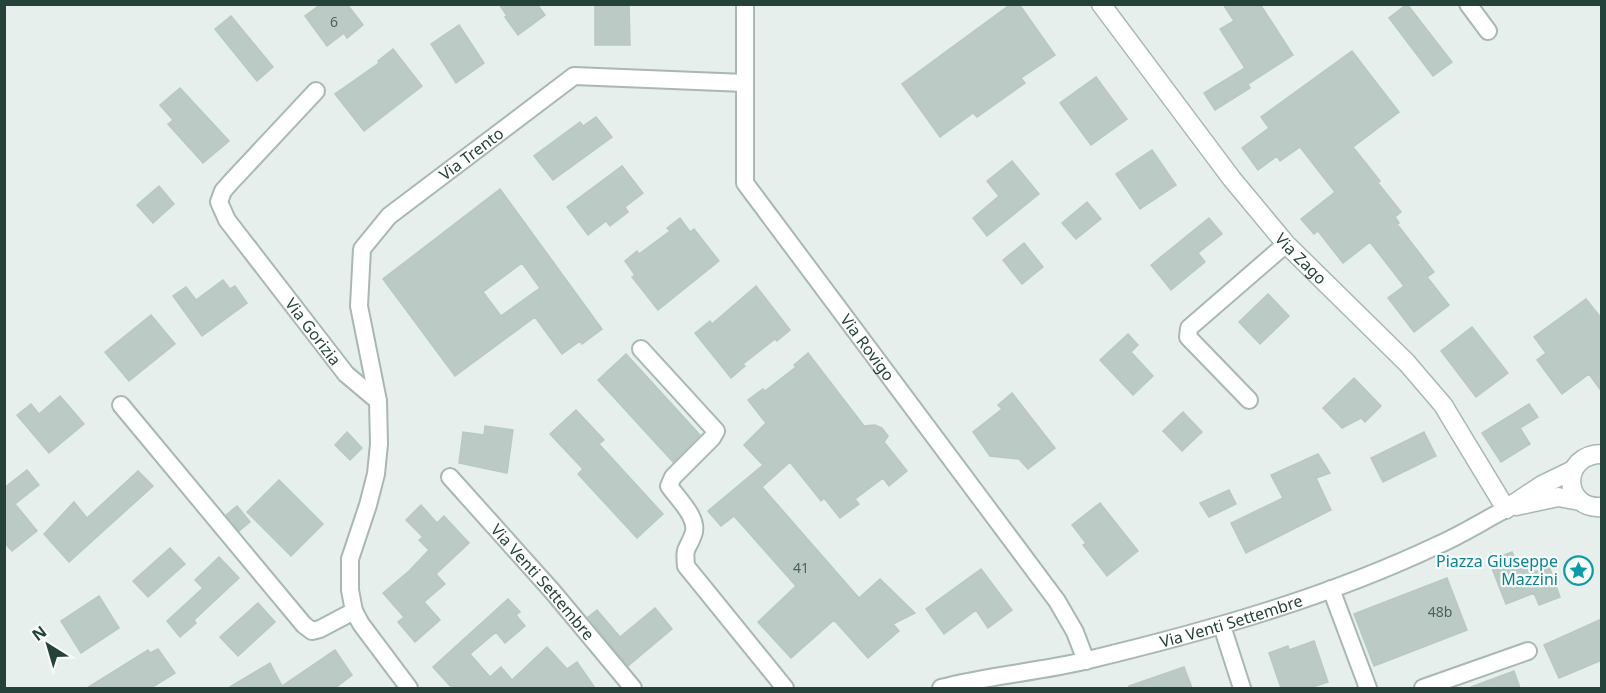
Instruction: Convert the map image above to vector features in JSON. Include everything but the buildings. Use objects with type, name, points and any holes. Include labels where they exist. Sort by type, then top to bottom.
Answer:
[{"type":"street","name":"Via Rovigo","points":[[745,4],[745,183],[1057,601],[1075,632],[1086,660]]},
{"type":"street","name":"Via Zago","points":[[1101,4],[1232,179],[1286,244],[1407,363],[1443,405],[1506,509]]},
{"type":"street","points":[[1468,4],[1488,31]]},
{"type":"street","name":"Via Trento","points":[[378,401],[359,306],[362,249],[389,216],[574,76],[745,83]]},
{"type":"street","name":"Via Gorizia","points":[[316,91],[230,183],[219,202],[227,220],[346,374],[362,390],[378,401]]},
{"type":"street","points":[[1249,400],[1188,338],[1189,328],[1286,244]]},
{"type":"street","points":[[641,349],[716,430],[712,438],[673,477],[669,486],[694,521],[694,534],[684,550],[686,566],[785,688]]},
{"type":"street","points":[[378,401],[379,444],[376,474],[350,559],[350,590],[354,611],[372,640],[409,688]]},
{"type":"street","points":[[121,405],[304,625],[312,631],[320,629],[354,611]]},
{"type":"street","points":[[1506,509],[1542,485],[1573,470],[1584,458],[1592,454],[1602,454]]},
{"type":"street","points":[[1573,470],[1572,487],[1580,501]]},
{"type":"street","name":"Via Venti Settembre","points":[[450,477],[553,592],[633,688]]},
{"type":"street","points":[[1506,509],[1558,497],[1602,507]]},
{"type":"street","name":"Via Venti Settembre","points":[[945,688],[1086,660],[1221,626],[1331,590],[1439,545],[1506,509]]},
{"type":"street","points":[[1331,590],[1368,688]]},
{"type":"street","points":[[1221,626],[1242,688]]},
{"type":"street","points":[[1423,688],[1528,651]]},
{"type":"place","name":"Piazza Giuseppe Mazzini","points":[[1579,570]]}]
